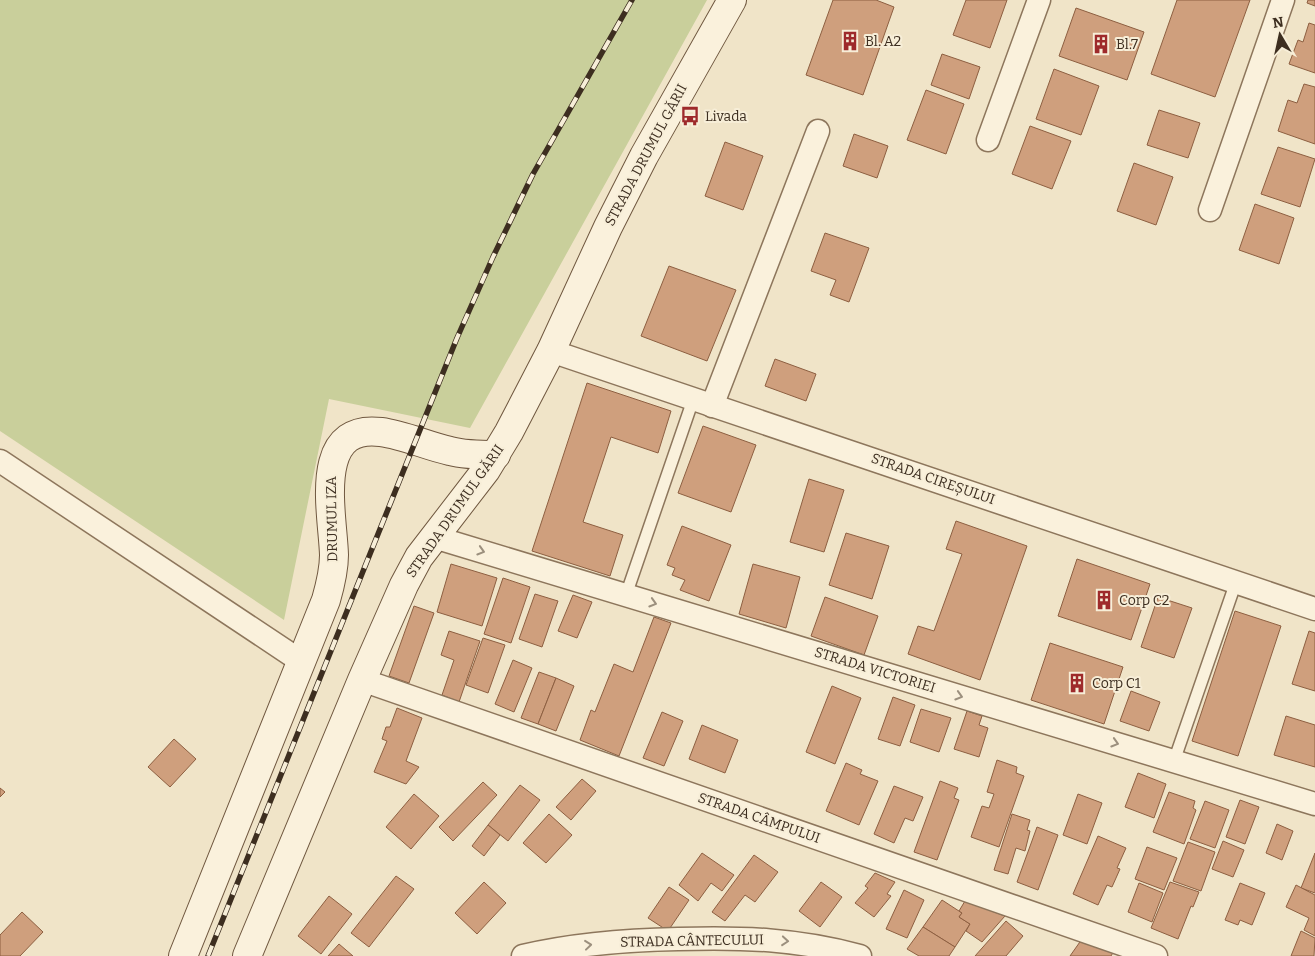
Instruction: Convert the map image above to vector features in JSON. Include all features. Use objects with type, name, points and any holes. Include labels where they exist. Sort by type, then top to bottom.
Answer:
[{"type":"street","name":"STRADA DRUMUL GĂRII","points":[[248,956],[362,680],[404,585],[420,557],[474,487],[510,432],[551,352],[608,228],[644,156],[732,0]]},
{"type":"street","points":[[988,140],[1039,0]]},
{"type":"street","points":[[1210,210],[1283,0]]},
{"type":"street","points":[[703,403],[818,131]]},
{"type":"street","name":"STRADA CIREȘULUI","points":[[551,352],[1315,609]]},
{"type":"street","name":"DRUMUL IZA","points":[[183,956],[326,600],[331,582],[334,556],[329,499],[331,472],[336,455],[345,442],[356,433],[370,431],[384,432],[451,452],[473,455],[496,455]]},
{"type":"street","points":[[0,461],[302,662]]},
{"type":"street","name":"STRADA VICTORIEI","points":[[434,537],[1315,804]]},
{"type":"street","name":"STRADA CÂMPULUI","points":[[362,680],[1156,956]]},
{"type":"street","name":"STRADA CÂNTECULUI","points":[[523,956],[579,946],[631,940],[702,938],[799,942],[860,956]]},
{"type":"lane","points":[[626,595],[703,403]]},
{"type":"lane","points":[[1174,761],[1236,582]]},
{"type":"green space","points":[[0,0],[707,0],[470,428],[329,399],[284,620],[0,431]]},
{"type":"building","name":"Bl. A2","points":[[833,0],[876,0],[894,7],[863,95],[806,75]]},
{"type":"building","points":[[966,0],[1007,0],[990,48],[953,35]]},
{"type":"building","points":[[1177,0],[1250,0],[1215,97],[1151,74]]},
{"type":"building","points":[[1308,0],[1315,0],[1315,6],[1307,3]]},
{"type":"building","name":"Bl.7","points":[[1076,8],[1144,32],[1127,80],[1059,56]]},
{"type":"building","points":[[1309,23],[1315,25],[1315,73],[1289,64],[1298,40],[1303,42]]},
{"type":"building","points":[[942,54],[980,67],[969,99],[931,85]]},
{"type":"building","points":[[1054,69],[1099,86],[1081,135],[1036,119]]},
{"type":"building","points":[[1304,84],[1315,87],[1315,144],[1278,131],[1288,100],[1297,103]]},
{"type":"building","points":[[926,90],[964,104],[946,154],[907,140]]},
{"type":"building","points":[[1159,110],[1200,123],[1188,158],[1147,145]]},
{"type":"building","points":[[1030,126],[1071,141],[1052,189],[1012,174]]},
{"type":"building","points":[[854,134],[888,146],[877,178],[843,166]]},
{"type":"building","points":[[725,142],[763,156],[743,210],[705,196]]},
{"type":"building","points":[[1278,147],[1315,159],[1300,207],[1261,194]]},
{"type":"building","points":[[1134,163],[1173,177],[1156,225],[1117,211]]},
{"type":"building","points":[[1255,204],[1294,218],[1279,264],[1239,250]]},
{"type":"building","points":[[825,233],[869,248],[849,302],[830,295],[836,280],[811,271]]},
{"type":"building","points":[[669,266],[736,290],[707,361],[641,336]]},
{"type":"building","points":[[775,359],[816,374],[806,401],[765,386]]},
{"type":"building","points":[[587,383],[671,411],[658,453],[611,437],[583,522],[623,535],[610,576],[532,551]]},
{"type":"building","points":[[703,426],[756,445],[731,512],[678,493]]},
{"type":"building","points":[[809,479],[844,490],[824,552],[790,542]]},
{"type":"building","points":[[956,521],[1027,546],[980,680],[908,654],[918,626],[934,631],[962,554],[946,549]]},
{"type":"building","points":[[682,526],[731,545],[709,601],[680,590],[685,580],[672,575],[675,568],[667,565]]},
{"type":"building","points":[[846,533],[889,546],[872,599],[829,585]]},
{"type":"building","name":"Corp C2","points":[[1077,559],[1150,584],[1131,640],[1058,616]]},
{"type":"building","points":[[451,564],[497,578],[482,626],[437,612]]},
{"type":"building","points":[[753,564],[800,577],[786,628],[739,614]]},
{"type":"building","points":[[503,578],[530,587],[511,643],[484,634]]},
{"type":"building","points":[[535,594],[558,601],[542,647],[519,639]]},
{"type":"building","points":[[573,595],[592,602],[577,638],[558,631]]},
{"type":"building","points":[[825,597],[878,616],[864,655],[811,636]]},
{"type":"building","points":[[1158,597],[1192,608],[1174,658],[1141,647]]},
{"type":"building","points":[[414,606],[434,613],[409,683],[389,676]]},
{"type":"building","points":[[1235,611],[1281,626],[1238,756],[1192,741]]},
{"type":"building","points":[[654,617],[671,623],[619,756],[580,740],[591,710],[595,712],[614,664],[633,672]]},
{"type":"building","points":[[449,631],[480,641],[459,702],[442,695],[454,660],[441,655]]},
{"type":"building","points":[[1309,631],[1315,633],[1315,691],[1292,684]]},
{"type":"building","points":[[483,638],[505,645],[488,693],[466,685]]},
{"type":"building","name":"Corp C1","points":[[1050,643],[1123,667],[1104,724],[1031,700]]},
{"type":"building","points":[[513,660],[532,668],[514,712],[495,704]]},
{"type":"building","points":[[539,672],[556,678],[538,724],[521,718]]},
{"type":"building","points":[[556,678],[574,686],[556,731],[538,724]]},
{"type":"building","points":[[832,686],[861,698],[835,764],[806,752]]},
{"type":"building","points":[[1131,691],[1160,702],[1149,731],[1120,721]]},
{"type":"building","points":[[893,697],[915,705],[900,746],[878,739]]},
{"type":"building","points":[[397,708],[422,718],[406,761],[419,767],[406,784],[374,772],[387,741],[382,739],[386,727],[390,727]]},
{"type":"building","points":[[921,709],[951,718],[939,752],[910,742]]},
{"type":"building","points":[[967,711],[982,716],[979,725],[988,728],[979,757],[954,749]]},
{"type":"building","points":[[662,712],[683,721],[664,766],[643,758]]},
{"type":"building","points":[[1286,716],[1315,725],[1315,767],[1274,755]]},
{"type":"building","points":[[702,725],[738,740],[725,773],[689,759]]},
{"type":"building","points":[[174,739],[196,759],[170,787],[148,767]]},
{"type":"building","points":[[997,760],[1017,767],[1016,773],[1024,776],[999,847],[971,837],[982,806],[989,808],[994,794],[987,792]]},
{"type":"building","points":[[846,763],[862,770],[860,774],[878,781],[859,825],[826,811]]},
{"type":"building","points":[[1138,773],[1166,784],[1154,818],[1125,807]]},
{"type":"building","points":[[582,779],[596,791],[571,820],[556,807]]},
{"type":"building","points":[[940,781],[958,788],[954,798],[959,800],[937,860],[914,852]]},
{"type":"building","points":[[483,782],[497,795],[453,841],[439,827]]},
{"type":"building","points":[[520,785],[540,800],[508,841],[488,825]]},
{"type":"building","points":[[894,786],[923,797],[913,821],[905,818],[894,843],[874,834]]},
{"type":"building","points":[[0,788],[5,792],[0,797]]},
{"type":"building","points":[[1169,792],[1195,801],[1193,808],[1196,810],[1184,844],[1153,832]]},
{"type":"building","points":[[414,794],[439,816],[411,849],[386,827]]},
{"type":"building","points":[[1078,794],[1102,803],[1087,844],[1063,835]]},
{"type":"building","points":[[1240,800],[1259,807],[1245,844],[1226,837]]},
{"type":"building","points":[[1205,801],[1229,810],[1215,848],[1190,839]]},
{"type":"building","points":[[549,814],[572,835],[546,863],[523,843]]},
{"type":"building","points":[[1012,814],[1030,820],[1027,830],[1030,831],[1025,851],[1016,848],[1008,874],[994,870]]},
{"type":"building","points":[[1277,824],[1293,831],[1282,860],[1266,853]]},
{"type":"building","points":[[488,825],[500,835],[484,856],[472,846]]},
{"type":"building","points":[[1037,827],[1058,835],[1038,890],[1017,882]]},
{"type":"building","points":[[1098,836],[1126,848],[1117,868],[1120,869],[1112,887],[1107,885],[1098,905],[1073,894]]},
{"type":"building","points":[[1223,841],[1244,850],[1233,877],[1212,869]]},
{"type":"building","points":[[1188,842],[1215,852],[1201,891],[1173,881]]},
{"type":"building","points":[[1147,847],[1177,858],[1164,890],[1135,879]]},
{"type":"building","points":[[702,853],[734,875],[722,891],[711,883],[698,901],[679,885]]},
{"type":"building","points":[[1315,853],[1315,893],[1301,888]]},
{"type":"building","points":[[754,855],[778,872],[755,902],[745,895],[725,921],[712,912]]},
{"type":"building","points":[[875,873],[895,882],[887,894],[891,896],[874,917],[855,903],[868,888],[865,886]]},
{"type":"building","points":[[396,876],[414,889],[369,947],[351,933]]},
{"type":"building","points":[[484,882],[506,903],[477,934],[455,913]]},
{"type":"building","points":[[821,882],[842,897],[820,927],[799,911]]},
{"type":"building","points":[[1170,882],[1199,892],[1193,907],[1191,906],[1178,939],[1151,928]]},
{"type":"building","points":[[1139,883],[1163,893],[1152,922],[1128,912]]},
{"type":"building","points":[[1240,883],[1265,893],[1252,925],[1240,920],[1238,925],[1225,920]]},
{"type":"building","points":[[1296,885],[1315,895],[1315,936],[1304,930],[1309,918],[1286,907]]},
{"type":"building","points":[[669,887],[689,900],[668,931],[648,918]]},
{"type":"building","points":[[904,890],[924,900],[907,938],[886,929]]},
{"type":"building","points":[[329,896],[352,914],[321,954],[298,936]]},
{"type":"building","points":[[942,900],[962,913],[959,917],[970,924],[955,947],[923,927]]},
{"type":"building","points":[[965,901],[1005,916],[982,942],[966,931],[970,924],[959,917],[962,913],[959,911]]},
{"type":"building","points":[[22,912],[43,932],[20,956],[0,956],[0,935]]},
{"type":"building","points":[[1006,921],[1023,936],[1006,956],[975,956]]},
{"type":"building","points":[[923,927],[955,947],[949,956],[919,956],[907,949]]},
{"type":"building","points":[[1301,931],[1315,938],[1314,956],[1291,956]]},
{"type":"building","points":[[1082,939],[1114,951],[1111,956],[1070,956]]},
{"type":"building","points":[[339,944],[353,956],[328,956]]},
{"type":"railway","points":[[208,956],[457,338],[533,174],[632,0]]},
{"type":"place","name":"Bl. A2","points":[[850,41]]},
{"type":"place","name":"Bl.7","points":[[1101,44]]},
{"type":"place","name":"Livada","points":[[690,116]]},
{"type":"place","name":"Corp C2","points":[[1104,600]]},
{"type":"place","name":"Corp C1","points":[[1077,683]]}]
